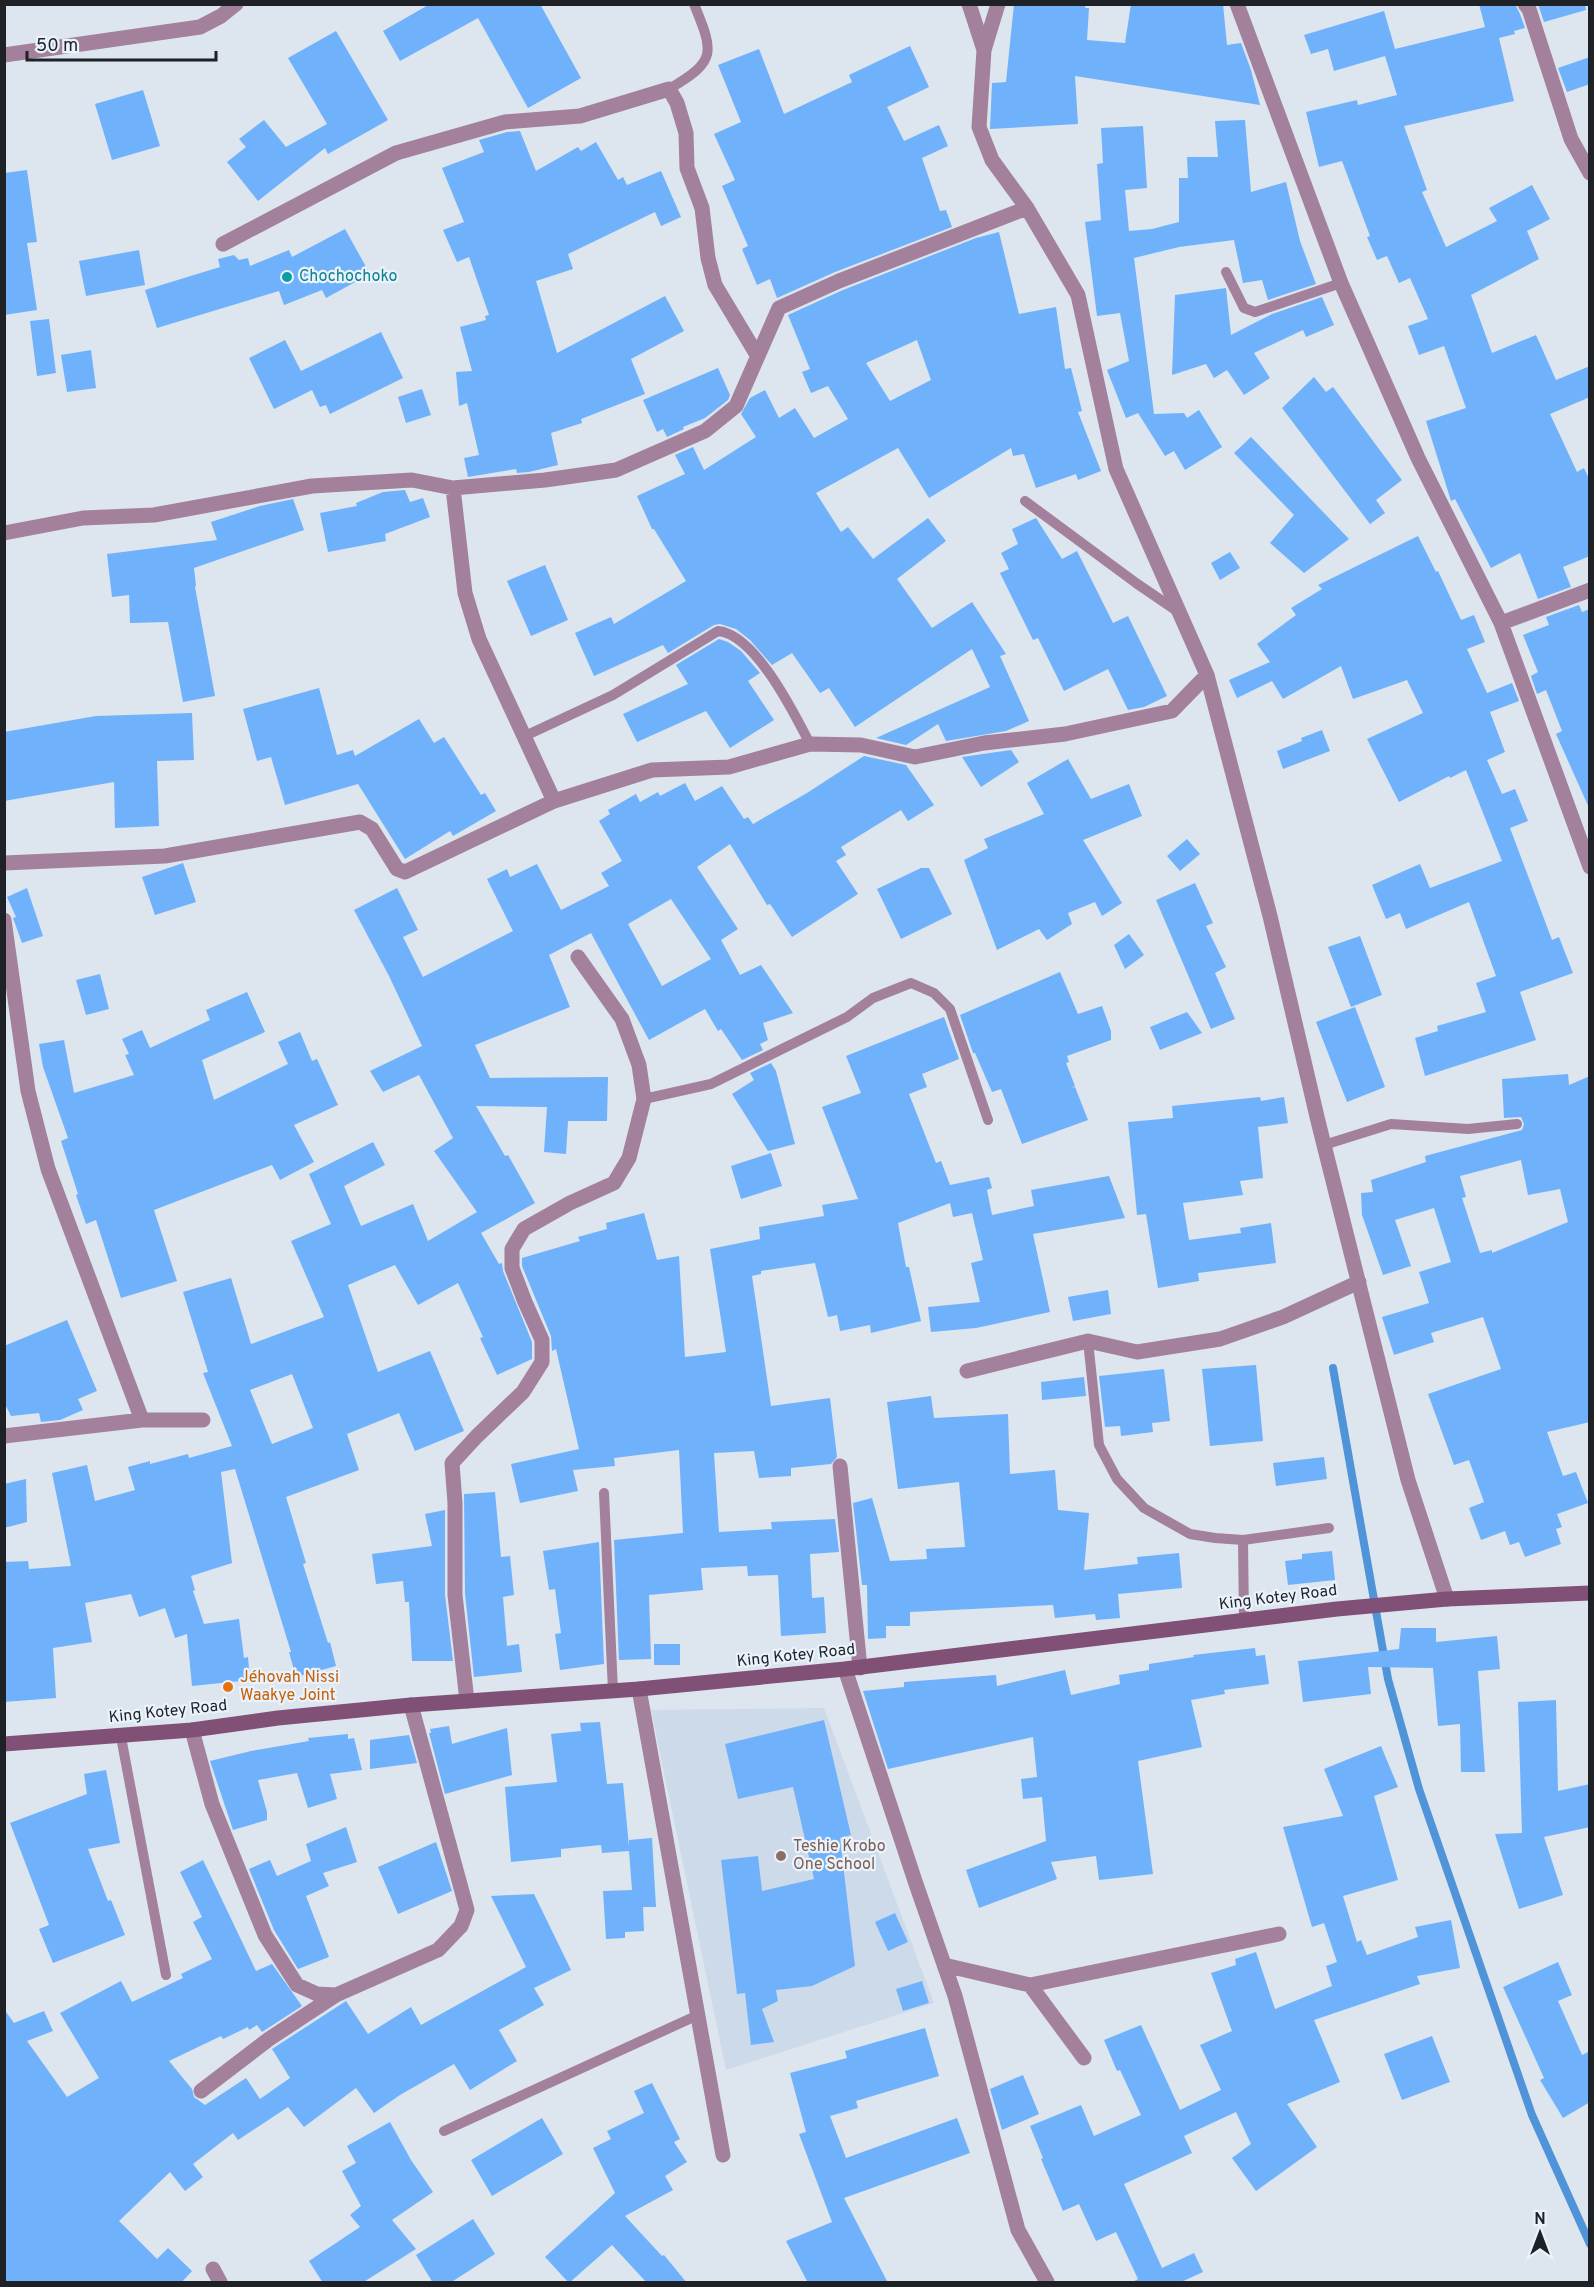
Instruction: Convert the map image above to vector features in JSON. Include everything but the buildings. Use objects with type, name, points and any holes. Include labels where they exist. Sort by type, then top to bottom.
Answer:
[{"type":"street","points":[[4,55],[200,27],[221,16],[236,4]]},
{"type":"street","points":[[969,4],[984,50]]},
{"type":"street","points":[[998,4],[984,50],[979,127],[992,160],[1027,208],[1078,295],[1116,469],[1208,675],[1270,916],[1408,1480],[1447,1599]]},
{"type":"street","points":[[1237,4],[1341,283],[1418,458],[1501,623],[1590,867]]},
{"type":"street","points":[[1525,4],[1529,9],[1571,139],[1590,173]]},
{"type":"street","points":[[224,244],[396,153],[505,122],[580,116],[669,89],[677,103],[686,133],[687,168],[702,208],[708,258],[715,285],[757,355]]},
{"type":"street","points":[[4,533],[83,518],[154,515],[312,486],[412,480],[453,488],[546,480],[616,470],[705,431],[736,406],[778,308],[850,276],[1027,208]]},
{"type":"street","points":[[453,488],[465,593],[479,639],[554,801]]},
{"type":"street","points":[[1501,623],[1590,590]]},
{"type":"street","points":[[4,863],[165,856],[360,822],[372,829],[397,869],[405,872],[554,801],[652,770],[729,767],[810,744],[861,745],[915,757],[984,743],[1065,734],[1172,711],[1208,675]]},
{"type":"street","points":[[4,920],[28,1091],[48,1169],[142,1420]]},
{"type":"street","points":[[466,1701],[455,1595],[455,1503],[452,1463],[523,1392],[542,1362],[542,1340],[513,1268],[512,1249],[524,1229],[570,1203],[614,1183],[629,1158],[644,1099],[639,1065],[622,1019],[579,957]]},
{"type":"street","points":[[967,1371],[1088,1341],[1137,1352],[1220,1339],[1283,1317],[1359,1282]]},
{"type":"street","points":[[4,1436],[142,1420],[203,1420]]},
{"type":"street","points":[[840,1466],[853,1669],[955,1996],[1018,2230],[1047,2283]]},
{"type":"street","name":"King Kotey Road","points":[[4,1744],[81,1737],[121,1737],[411,1705],[639,1689],[853,1669],[1337,1609],[1447,1599],[1590,1593]]},
{"type":"street","points":[[639,1689],[723,2155]]},
{"type":"street","points":[[201,2091],[269,2039],[336,1995],[438,1950],[461,1926],[466,1910],[411,1705]]},
{"type":"street","points":[[192,1730],[212,1804],[265,1935],[297,1985],[317,1994],[336,1995]]},
{"type":"street","points":[[944,1965],[1030,1985],[1279,1934]]},
{"type":"street","points":[[1030,1985],[1084,2058]]},
{"type":"lane","points":[[669,89],[692,75],[708,59],[707,35],[694,4]]},
{"type":"lane","points":[[1226,272],[1244,308],[1255,312],[1341,283]]},
{"type":"lane","points":[[1025,501],[1137,584],[1177,610]]},
{"type":"lane","points":[[525,736],[613,695],[718,631],[729,631],[759,657],[810,744]]},
{"type":"lane","points":[[644,1099],[711,1084],[847,1017],[873,998],[911,983],[934,993],[950,1009],[988,1120]]},
{"type":"lane","points":[[1324,1144],[1391,1124],[1468,1129],[1517,1124]]},
{"type":"lane","points":[[1088,1341],[1099,1445],[1117,1479],[1144,1509],[1190,1534],[1243,1540],[1329,1528]]},
{"type":"lane","points":[[604,1494],[613,1691]]},
{"type":"lane","points":[[1243,1540],[1244,1620]]},
{"type":"lane","points":[[121,1737],[166,1975]]},
{"type":"lane","points":[[444,2131],[698,2015]]},
{"type":"shaded area","name":"Teshie Krobo One School","points":[[824,1708],[934,2003],[726,2070],[651,1710]]},
{"type":"waterway","points":[[1333,1368],[1388,1679],[1419,1789],[1532,2115],[1590,2244]]},
{"type":"place","name":"Chochochoko","points":[[287,277]]},
{"type":"place","name":"Jéhovah Nissi Waakye Joint","points":[[228,1687]]},
{"type":"place","name":"Teshie Krobo One School","points":[[781,1856]]}]
